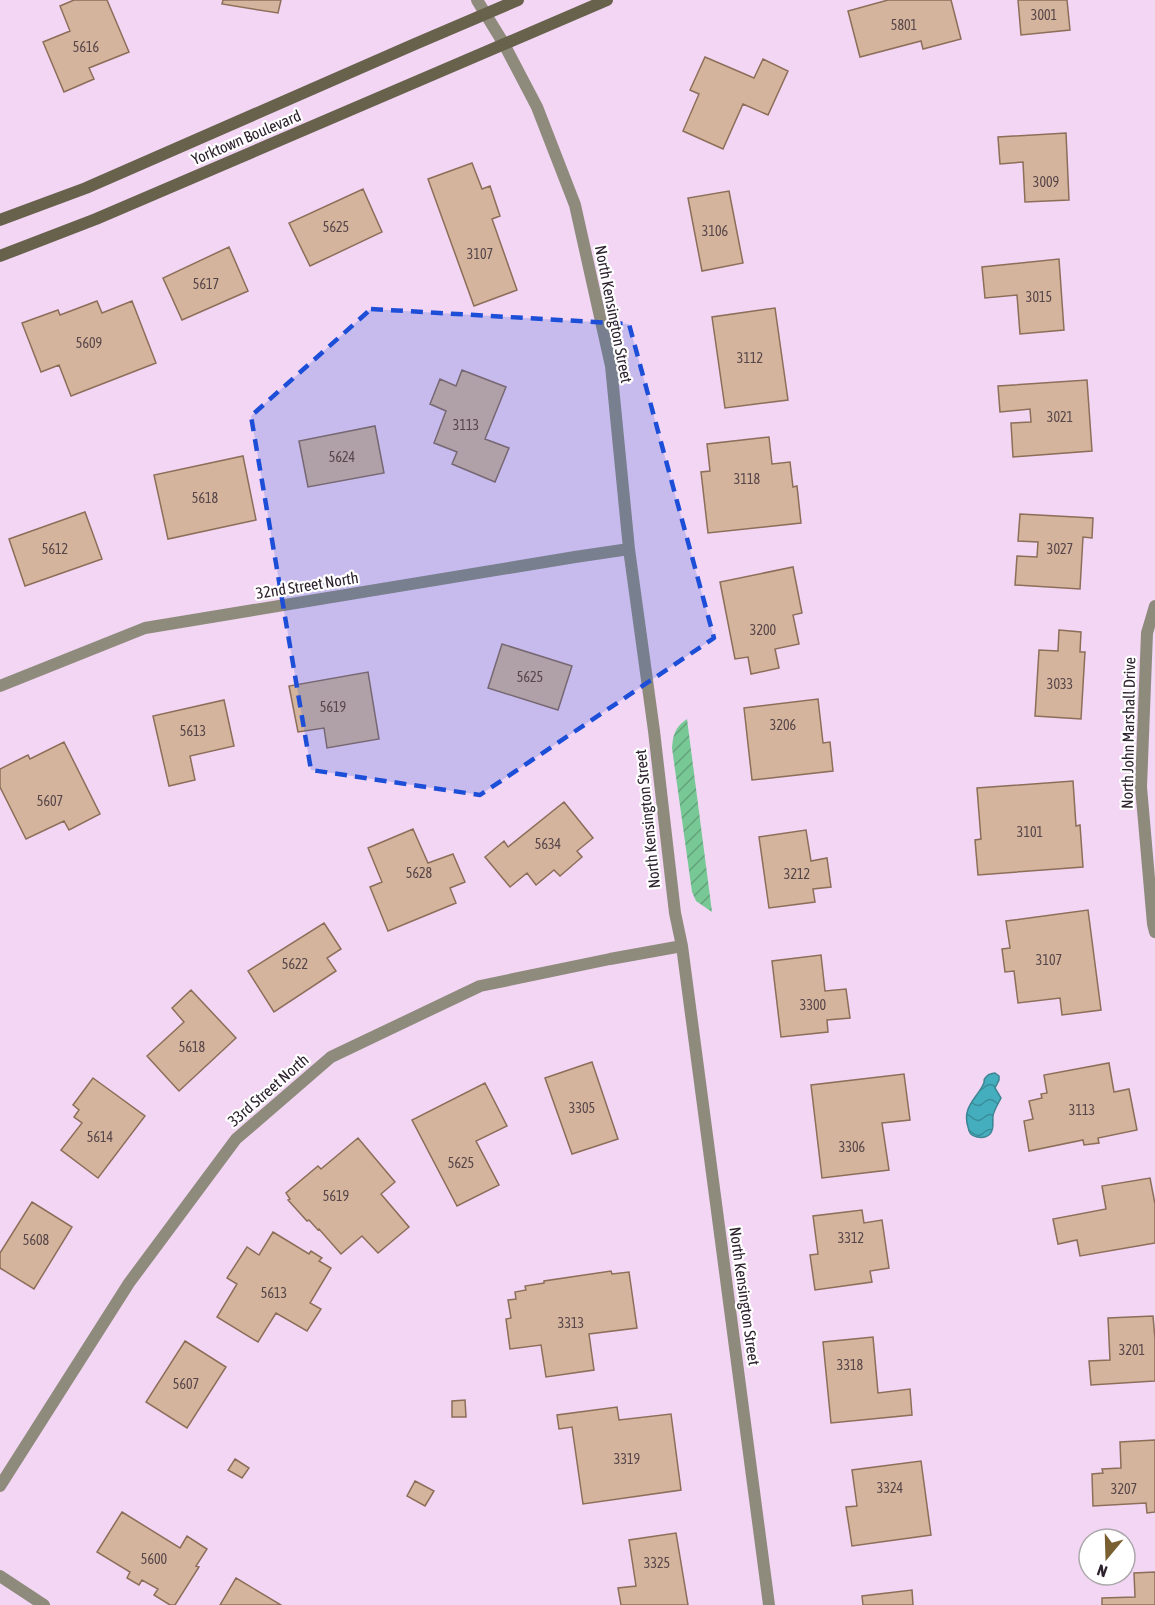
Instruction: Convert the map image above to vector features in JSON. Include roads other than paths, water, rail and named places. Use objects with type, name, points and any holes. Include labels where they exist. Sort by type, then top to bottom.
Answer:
[{"type":"street","name":"North Kensington Street","points":[[477,0],[504,44],[537,107],[575,205],[611,366],[629,549],[654,732],[675,913],[682,946],[769,1605]]},
{"type":"street","name":"Yorktown Boulevard","points":[[0,220],[86,188],[518,0]]},
{"type":"street","name":"Yorktown Boulevard","points":[[0,256],[107,214],[607,0]]},
{"type":"street","name":"32nd Street North","points":[[0,686],[145,628],[629,549]]},
{"type":"street","name":"North John Marshall Drive","points":[[1155,606],[1147,633],[1141,787],[1155,932]]},
{"type":"street","name":"33rd Street North","points":[[0,1486],[129,1283],[236,1138],[331,1057],[480,986],[682,946]]},
{"type":"street","points":[[0,1576],[44,1605]]},
{"type":"water","points":[[995,1073],[999,1076],[999,1080],[995,1088],[1001,1098],[994,1114],[992,1130],[985,1137],[975,1137],[968,1129],[968,1109],[985,1078]]}]
